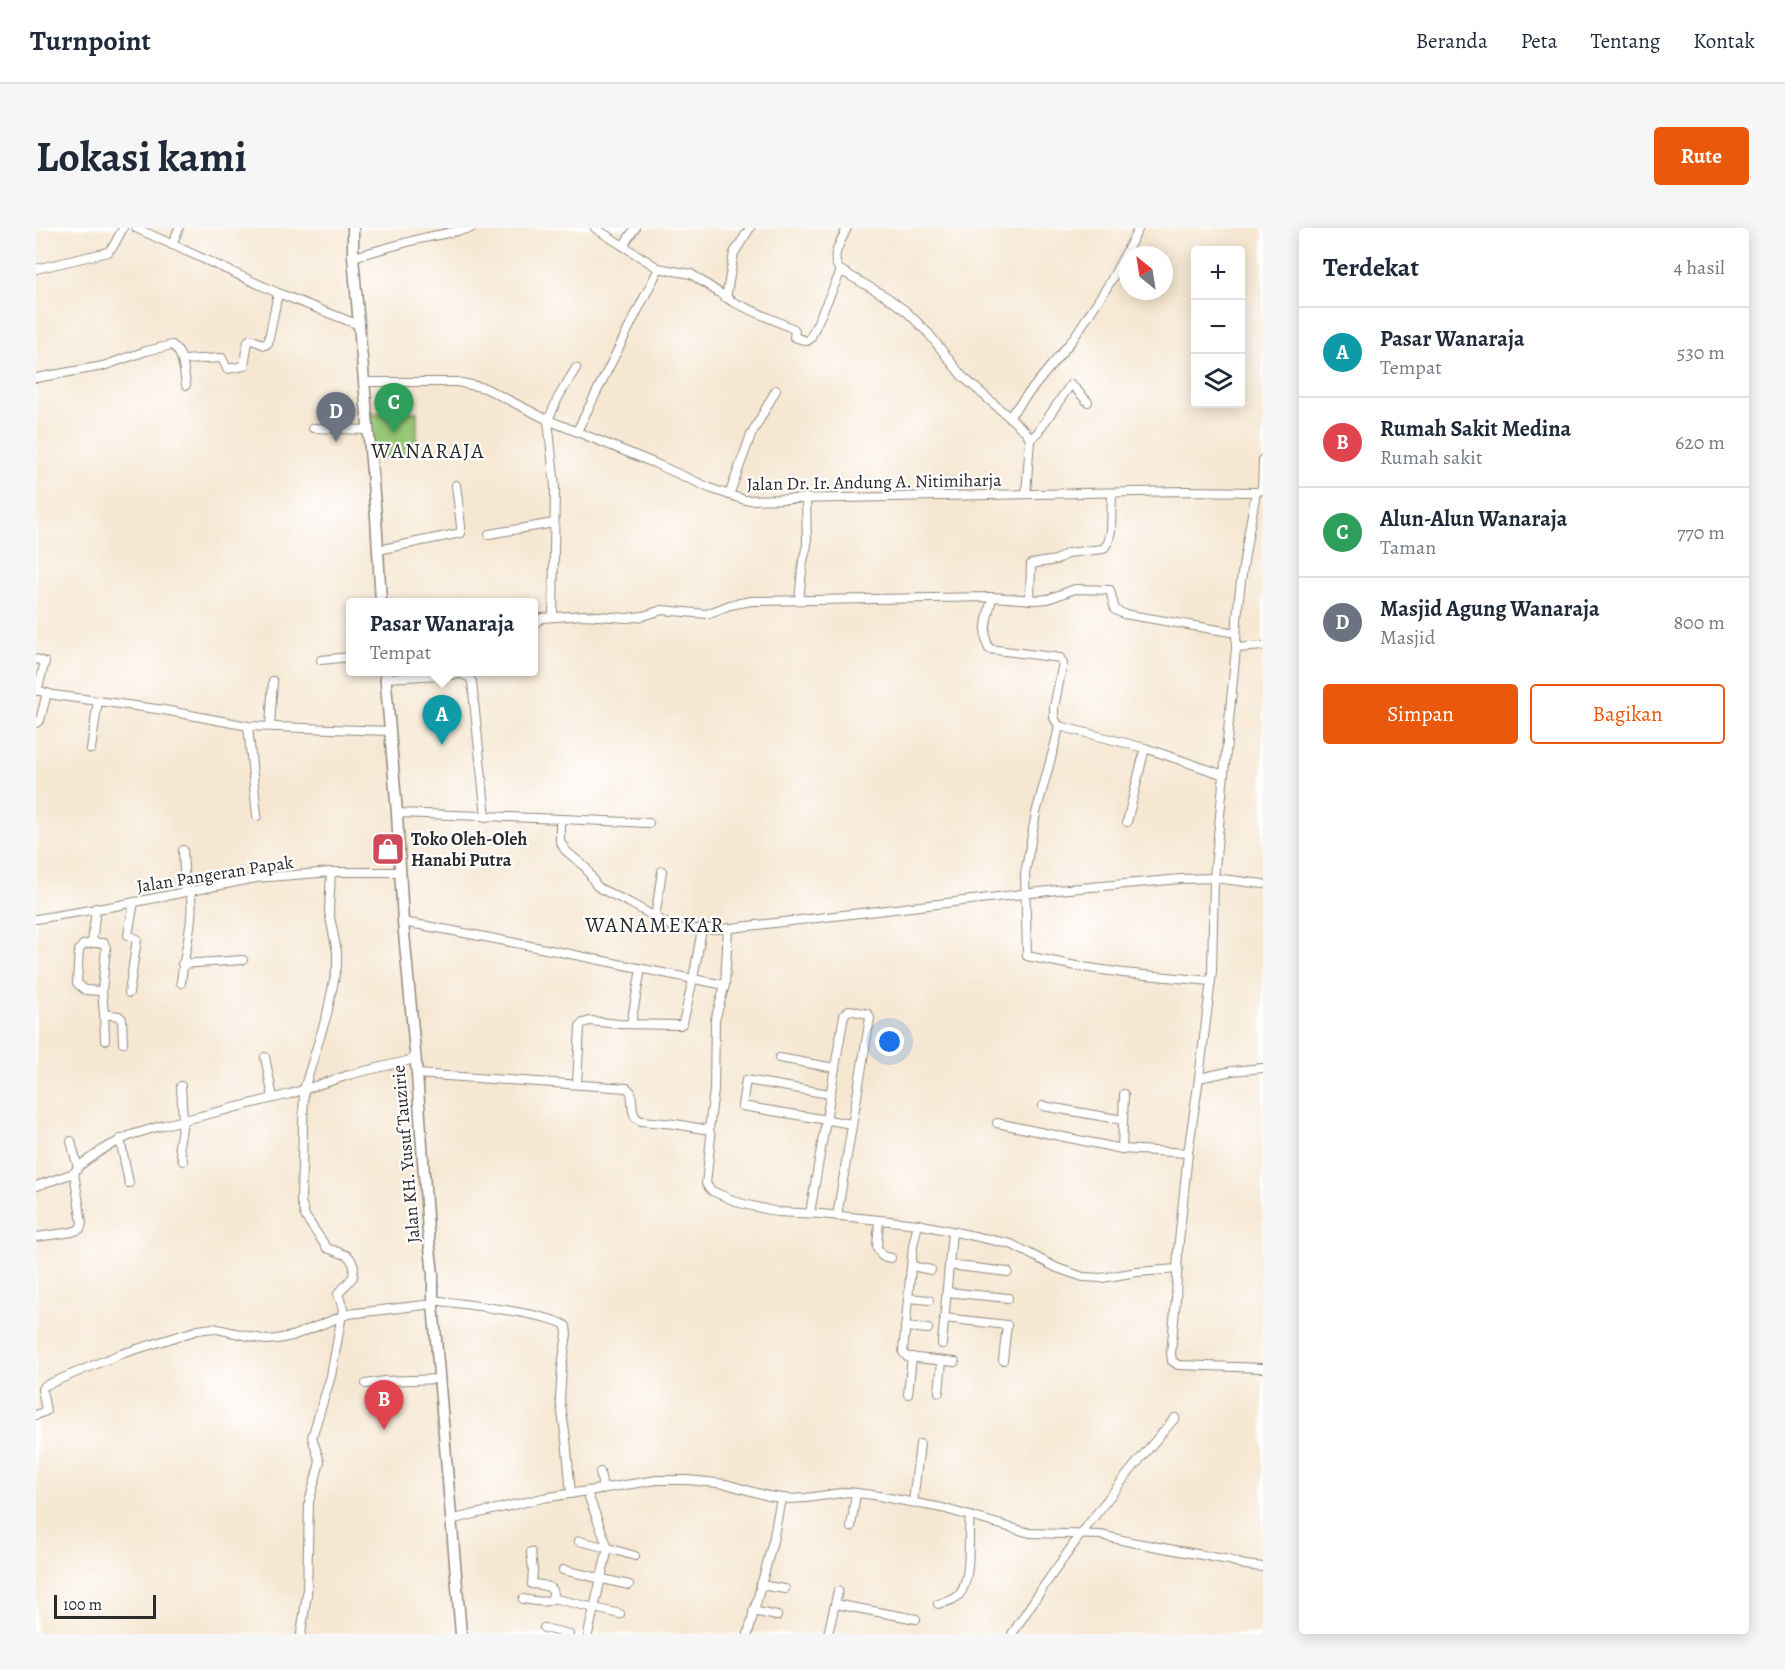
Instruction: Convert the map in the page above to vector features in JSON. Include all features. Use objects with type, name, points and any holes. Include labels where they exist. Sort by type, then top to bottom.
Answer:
[{"type":"main road","points":[[353,228],[381,598]]},
{"type":"main road","name":"Jalan KH. Yusuf Tauzirie","points":[[385,676],[433,1274],[433,1302],[450,1520],[461,1634]]},
{"type":"street","points":[[36,269],[108,252],[123,228]]},
{"type":"street","points":[[136,228],[278,293],[359,326]]},
{"type":"street","points":[[172,245],[179,228]]},
{"type":"street","points":[[354,257],[470,228]]},
{"type":"street","points":[[595,228],[658,268],[688,273],[726,298],[794,329],[794,337],[804,341],[808,341],[841,271]]},
{"type":"street","points":[[623,246],[635,228]]},
{"type":"street","points":[[726,298],[734,254],[750,228]]},
{"type":"street","points":[[847,228],[834,257],[834,264],[841,271],[887,297],[907,312],[929,334],[962,376],[1026,432],[1030,440],[1026,494]]},
{"type":"street","points":[[1009,417],[1073,339],[1109,285],[1139,228]]},
{"type":"street","points":[[577,431],[658,268]]},
{"type":"street","points":[[182,360],[223,358],[227,369],[244,366],[250,339],[265,345],[268,343],[278,293]]},
{"type":"street","points":[[36,378],[103,366],[172,345],[177,348],[182,360],[186,386]]},
{"type":"street","points":[[553,617],[555,487],[549,420],[559,396],[576,368]]},
{"type":"street","name":"Jalan Dr. Ir. Andung A. Nitimiharja","points":[[365,382],[441,381],[485,388],[549,420],[712,489],[745,500],[1260,491]]},
{"type":"street","points":[[1030,440],[1071,384],[1088,402]]},
{"type":"street","points":[[729,495],[752,435],[776,390]]},
{"type":"street","points":[[313,428],[368,430]]},
{"type":"street","points":[[1263,459],[1260,491],[1240,593],[1214,878],[1211,981],[1188,1153],[1171,1354],[1172,1361],[1178,1365],[1263,1368]]},
{"type":"street","points":[[378,550],[461,533],[456,485]]},
{"type":"street","points":[[1030,600],[1031,564],[1056,560],[1069,552],[1100,550],[1106,546],[1111,531],[1112,493]]},
{"type":"street","points":[[799,600],[802,561],[807,545],[806,498]]},
{"type":"street","points":[[489,534],[554,523]]},
{"type":"street","points":[[538,621],[542,618],[584,615],[627,618],[662,610],[707,614],[740,602],[992,597],[1030,600],[1048,599],[1075,590],[1109,590],[1112,592],[1114,608],[1117,612],[1236,633]]},
{"type":"street","points":[[992,597],[986,627],[989,649],[1062,660],[1054,707],[1054,718],[1059,726],[1145,748],[1224,775]]},
{"type":"street","points":[[1236,648],[1263,646]]},
{"type":"street","points":[[321,660],[346,658]]},
{"type":"street","points":[[36,659],[45,662],[37,691],[164,710],[248,726],[389,730]]},
{"type":"street","points":[[467,676],[472,682],[486,817]]},
{"type":"street","points":[[270,726],[273,681]]},
{"type":"street","points":[[36,723],[40,720],[47,693]]},
{"type":"street","points":[[91,749],[98,701]]},
{"type":"street","points":[[248,726],[257,816]]},
{"type":"street","points":[[1059,726],[1029,843],[1025,874],[1028,957],[1123,973],[1211,981]]},
{"type":"street","points":[[1127,822],[1145,748]]},
{"type":"street","points":[[397,813],[649,823]]},
{"type":"street","points":[[562,819],[560,841],[565,850],[586,868],[596,885],[655,918],[673,927],[684,929],[728,928],[1057,890],[1181,879],[1214,878],[1263,884]]},
{"type":"street","points":[[181,983],[182,964],[192,911],[183,850]]},
{"type":"street","points":[[301,1634],[307,1594],[309,1508],[320,1462],[312,1437],[331,1376],[343,1306],[339,1294],[353,1277],[354,1266],[348,1256],[327,1248],[302,1209],[301,1157],[304,1089],[327,1014],[337,966],[337,952],[329,912],[331,872]]},
{"type":"street","name":"Jalan Pangeran Papak","points":[[36,919],[256,878],[331,872],[399,872]]},
{"type":"street","points":[[655,918],[662,872]]},
{"type":"street","points":[[129,993],[137,939],[128,935],[134,902]]},
{"type":"street","points":[[92,943],[96,908]]},
{"type":"street","points":[[403,922],[490,937],[725,985]]},
{"type":"street","points":[[728,928],[725,985],[715,1020],[714,1090],[705,1182],[709,1189],[740,1203],[777,1212],[810,1213],[918,1224],[1011,1244],[1057,1268],[1083,1277],[1102,1278],[1137,1272],[1178,1269]]},
{"type":"street","points":[[577,1084],[580,1026],[583,1023],[682,1024],[702,929]]},
{"type":"street","points":[[102,991],[85,990],[77,983],[79,950],[83,945],[92,943],[106,945],[102,991],[105,1040]]},
{"type":"street","points":[[182,964],[243,960]]},
{"type":"street","points":[[631,1024],[641,969]]},
{"type":"street","points":[[810,1213],[830,1094],[846,1012],[849,1010],[868,1014],[870,1018],[837,1216]]},
{"type":"street","points":[[104,1014],[122,1018],[123,1043]]},
{"type":"street","points":[[265,1057],[273,1098]]},
{"type":"street","points":[[779,1058],[835,1068]]},
{"type":"street","points":[[36,1186],[76,1171],[120,1139],[352,1074],[415,1059]]},
{"type":"street","points":[[1199,1078],[1232,1071],[1263,1068]]},
{"type":"street","points":[[417,1074],[629,1089],[634,1114],[641,1121],[709,1130]]},
{"type":"street","points":[[830,1094],[746,1080],[742,1106],[852,1124]]},
{"type":"street","points":[[182,1086],[183,1121],[178,1146],[183,1161]]},
{"type":"street","points":[[1122,1149],[1124,1094]]},
{"type":"street","points":[[1043,1106],[1123,1120]]},
{"type":"street","points":[[997,1123],[1122,1149],[1188,1153]]},
{"type":"street","points":[[120,1139],[129,1183]]},
{"type":"street","points":[[36,1237],[80,1229],[82,1223],[71,1141]]},
{"type":"street","points":[[879,1221],[877,1247],[882,1256],[891,1258]]},
{"type":"street","points":[[918,1224],[913,1246],[903,1352],[907,1357],[954,1362]]},
{"type":"street","points":[[942,1344],[952,1232]]},
{"type":"street","points":[[949,1265],[1008,1272]]},
{"type":"street","points":[[912,1266],[931,1270]]},
{"type":"street","points":[[947,1292],[1008,1299]]},
{"type":"street","points":[[909,1298],[929,1300]]},
{"type":"street","points":[[36,1415],[46,1411],[42,1389],[44,1386],[147,1345],[198,1330],[213,1328],[266,1340],[277,1339],[292,1336],[342,1316],[433,1302],[523,1314],[560,1322],[566,1326],[560,1399],[571,1494]]},
{"type":"street","points":[[944,1318],[1007,1325],[1004,1360]]},
{"type":"street","points":[[905,1327],[928,1329]]},
{"type":"street","points":[[908,1394],[912,1357]]},
{"type":"street","points":[[939,1392],[942,1361]]},
{"type":"street","points":[[366,1384],[440,1379]]},
{"type":"street","points":[[1012,1634],[1082,1533],[1128,1472],[1175,1418]]},
{"type":"street","points":[[913,1502],[920,1444]]},
{"type":"street","points":[[600,1472],[603,1489]]},
{"type":"street","points":[[450,1520],[543,1498],[657,1480],[688,1480],[726,1484],[782,1498],[856,1493],[913,1502],[1030,1533],[1100,1535],[1263,1567]]},
{"type":"street","points":[[587,1492],[608,1548],[588,1634]]},
{"type":"street","points":[[850,1527],[856,1493]]},
{"type":"street","points":[[748,1634],[782,1498]]},
{"type":"street","points":[[938,1604],[956,1598],[964,1586],[970,1516]]},
{"type":"street","points":[[579,1541],[636,1556]]},
{"type":"street","points":[[531,1552],[532,1584],[549,1587],[553,1591],[552,1598]]},
{"type":"street","points":[[563,1570],[629,1585]]},
{"type":"street","points":[[760,1585],[785,1589]]},
{"type":"street","points":[[828,1634],[838,1591]]},
{"type":"street","points":[[523,1599],[547,1601],[552,1598],[620,1614]]},
{"type":"street","points":[[835,1604],[916,1619]]},
{"type":"street","points":[[753,1611],[777,1616]]},
{"type":"street","points":[[544,1628],[569,1634]]},
{"type":"green space","points":[[417,412],[417,452],[374,459],[370,413]]},
{"type":"place","name":"Alun-Alun Wanaraja","points":[[394,433]]},
{"type":"place","name":"Masjid Agung Wanaraja","points":[[336,442]]},
{"type":"place","name":"Pasar Wanaraja","points":[[442,745]]},
{"type":"place","name":"Toko Oleh-Oleh Hanabi Putra","points":[[388,849]]},
{"type":"place","name":"Rumah Sakit Medina","points":[[384,1430]]},
{"type":"district","name":"WANARAJA","points":[[428,451]]},
{"type":"district","name":"WANAMEKAR","points":[[655,925]]}]
